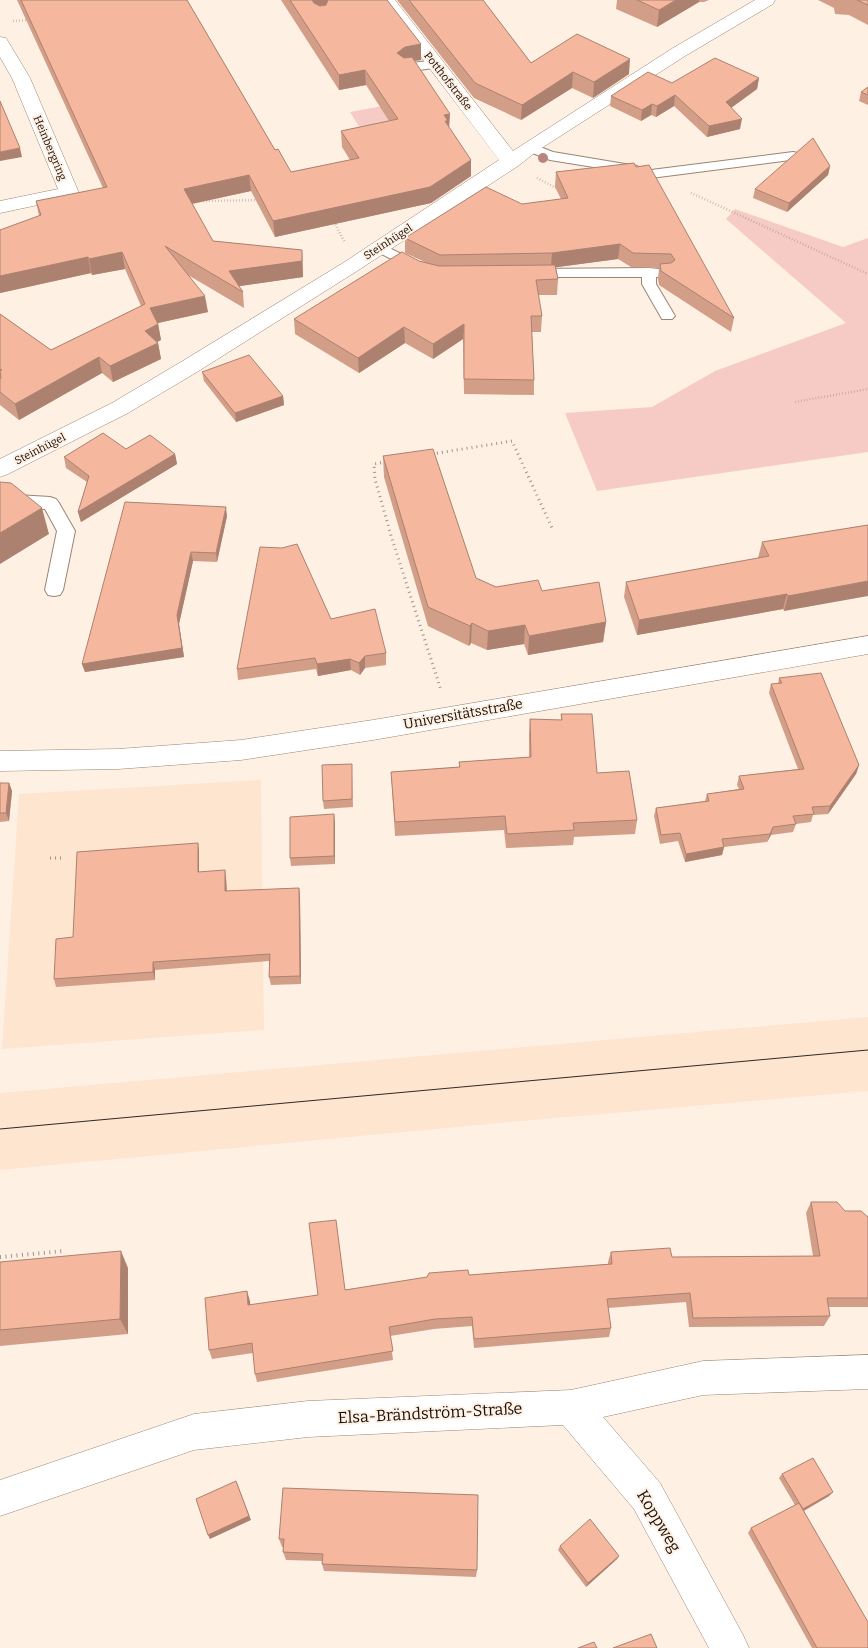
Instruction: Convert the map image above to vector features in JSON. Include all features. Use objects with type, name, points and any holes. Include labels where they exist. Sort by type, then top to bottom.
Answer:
[{"type":"street","name":"Steinhügel","points":[[0,469],[120,408],[265,321],[511,162],[530,147],[679,52],[767,0]]},
{"type":"street","name":"Potthofstraße","points":[[383,2],[435,64],[511,162]]},
{"type":"street","name":"Heinbergring","points":[[0,42],[21,78],[69,193],[0,208]]},
{"type":"street","name":"Universitätsstraße","points":[[0,761],[127,758],[233,750],[373,730],[868,645]]},
{"type":"street","name":"Universitätsstraße","points":[[0,750],[55,760]]},
{"type":"street","name":"Elsa-Brändström-Straße","points":[[0,1498],[194,1432],[308,1419],[571,1407],[703,1378],[868,1372]]},
{"type":"street","name":"Koppweg","points":[[571,1407],[647,1496],[730,1648]]},
{"type":"lane","points":[[405,68],[435,64]]},
{"type":"lane","points":[[530,147],[550,156],[655,176],[793,156]]},
{"type":"lane","points":[[379,247],[432,273]]},
{"type":"lane","points":[[512,274],[657,272],[649,284],[666,316]]},
{"type":"lane","points":[[0,500],[50,503],[66,531],[54,590]]},
{"type":"path","points":[[9,22],[32,19]]},
{"type":"path","points":[[655,176],[868,274]]},
{"type":"path","points":[[229,192],[234,200]]},
{"type":"path","points":[[208,193],[212,201]]},
{"type":"path","points":[[192,202],[263,200],[261,195]]},
{"type":"path","points":[[332,219],[356,262]]},
{"type":"path","points":[[795,402],[868,389]]},
{"type":"path","points":[[424,456],[512,441],[552,528]]},
{"type":"path","points":[[394,460],[374,464],[375,479],[394,547],[449,716]]},
{"type":"path","points":[[50,858],[64,858]]},
{"type":"path","points":[[0,1257],[64,1251]]},
{"type":"shaded area","points":[[404,102],[409,132],[371,146],[350,112]]},
{"type":"shaded area","points":[[735,209],[843,247],[868,238],[868,452],[597,491],[565,413],[652,407],[715,371],[846,323],[726,219]]},
{"type":"shaded area","points":[[261,780],[264,1030],[2,1049],[19,794]]},
{"type":"shaded area","points":[[868,1017],[868,1091],[510,1122],[0,1170],[0,1093]]},
{"type":"building","points":[[21,0],[187,0],[275,150],[278,149],[291,172],[359,158],[341,131],[398,119],[365,70],[339,75],[290,0],[312,0],[320,6],[326,5],[328,0],[387,0],[421,44],[405,47],[397,53],[404,58],[412,57],[450,114],[444,115],[448,121],[445,121],[471,160],[430,187],[273,221],[249,175],[184,189],[213,241],[302,250],[302,261],[229,271],[243,292],[165,246],[205,296],[150,308],[158,324],[145,331],[158,343],[110,366],[99,357],[15,404],[0,392],[0,371],[2,370],[0,369],[0,314],[51,350],[145,304],[122,252],[89,259],[88,257],[0,276],[0,230],[41,215],[36,201],[107,187]]},
{"type":"building","points":[[409,0],[483,0],[531,63],[577,34],[630,59],[594,82],[573,72],[522,105],[475,83]]},
{"type":"building","points":[[637,0],[676,0],[659,10]]},
{"type":"building","points":[[857,0],[868,0],[868,5]]},
{"type":"building","points":[[715,58],[759,78],[726,102],[742,119],[709,126],[675,95],[657,106],[652,104],[642,110],[611,96],[648,72],[672,83]]},
{"type":"building","points":[[868,87],[868,95],[861,92]]},
{"type":"building","points":[[0,101],[20,148],[0,152]]},
{"type":"building","points":[[813,138],[830,166],[789,203],[755,189]]},
{"type":"building","points":[[634,163],[636,167],[649,165],[734,318],[661,271],[660,264],[671,263],[675,260],[671,254],[633,253],[620,244],[552,253],[440,255],[405,238],[486,187],[522,204],[568,198],[556,172]]},
{"type":"building","points":[[402,252],[419,261],[439,266],[555,265],[558,279],[536,280],[542,316],[531,316],[534,380],[464,379],[464,324],[433,344],[404,327],[358,358],[294,319]]},
{"type":"building","points":[[249,355],[283,396],[235,413],[202,372]]},
{"type":"building","points":[[103,433],[126,449],[150,435],[175,454],[78,512],[89,476],[64,457]]},
{"type":"building","points":[[433,449],[476,578],[496,587],[538,580],[542,591],[599,582],[606,622],[529,636],[525,625],[488,631],[472,623],[470,626],[428,607],[383,456]]},
{"type":"building","points":[[0,482],[11,483],[42,508],[0,533]]},
{"type":"building","points":[[125,502],[226,507],[216,553],[191,552],[177,615],[182,648],[82,664]]},
{"type":"building","points":[[868,525],[868,581],[639,620],[626,582],[769,556],[762,542]]},
{"type":"building","points":[[297,544],[331,619],[375,609],[386,653],[365,656],[359,663],[350,659],[317,664],[315,658],[237,669],[260,547],[282,548]]},
{"type":"building","points":[[821,673],[859,765],[830,806],[812,807],[814,814],[793,816],[796,824],[773,827],[770,834],[722,839],[724,847],[686,854],[680,833],[661,835],[656,808],[709,801],[707,794],[744,789],[739,776],[804,769],[771,684],[782,683],[779,678]]},
{"type":"building","points":[[561,714],[592,714],[597,773],[629,771],[637,820],[573,823],[574,830],[507,834],[505,816],[395,822],[391,772],[460,767],[459,762],[531,757],[530,719],[562,720]]},
{"type":"building","points":[[352,764],[352,799],[323,801],[322,765]]},
{"type":"building","points":[[0,783],[9,783],[6,813],[0,813]]},
{"type":"building","points":[[334,814],[334,856],[290,858],[290,817]]},
{"type":"building","points":[[198,843],[198,872],[225,870],[225,891],[299,888],[300,976],[269,977],[270,954],[153,962],[153,972],[54,979],[56,939],[73,937],[77,852]]},
{"type":"building","points":[[811,1202],[837,1202],[845,1211],[861,1211],[868,1217],[868,1298],[827,1298],[830,1316],[693,1318],[690,1293],[607,1299],[611,1328],[474,1339],[472,1317],[435,1319],[389,1327],[393,1351],[255,1374],[252,1343],[209,1350],[205,1298],[247,1291],[248,1305],[318,1295],[309,1223],[336,1220],[345,1290],[427,1277],[429,1273],[468,1270],[469,1275],[612,1264],[611,1252],[670,1248],[672,1257],[820,1256]]},
{"type":"building","points":[[121,1251],[120,1319],[0,1330],[0,1262]]},
{"type":"building","points":[[813,1458],[833,1492],[803,1509],[782,1474]]},
{"type":"building","points":[[236,1481],[249,1516],[208,1535],[196,1499]]},
{"type":"building","points":[[283,1488],[478,1495],[477,1570],[322,1564],[323,1554],[283,1552],[284,1539],[279,1539]]},
{"type":"building","points":[[799,1503],[868,1622],[868,1648],[817,1648],[751,1528]]},
{"type":"building","points":[[590,1519],[619,1556],[588,1583],[560,1546]]},
{"type":"building","points":[[651,1634],[657,1648],[613,1648]]},
{"type":"building","points":[[594,1642],[597,1648],[578,1648]]},
{"type":"tram line","points":[[0,1129],[868,1050]]}]
